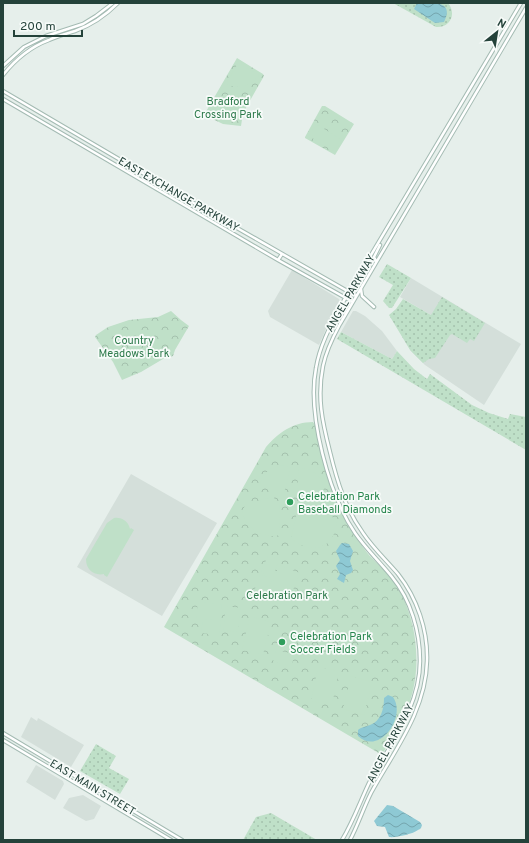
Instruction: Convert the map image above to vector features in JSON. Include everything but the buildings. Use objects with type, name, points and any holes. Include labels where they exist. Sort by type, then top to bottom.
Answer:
[{"type":"main road","points":[[3,66],[24,47],[46,36],[83,24],[113,3]]},
{"type":"main road","points":[[3,75],[28,51],[48,40],[90,25],[106,15],[118,3]]},
{"type":"main road","name":"ANGEL PARKWAY","points":[[342,840],[415,696],[419,677],[420,648],[414,618],[401,591],[355,533],[339,505],[329,479],[316,419],[314,401],[316,368],[327,334],[349,292],[521,3]]},
{"type":"main road","name":"ANGEL PARKWAY","points":[[350,840],[371,794],[416,712],[423,692],[426,676],[426,646],[420,616],[407,588],[389,563],[363,534],[344,499],[336,478],[322,418],[320,393],[326,356],[339,326],[376,261],[526,8]]},
{"type":"main road","name":"EAST EXCHANGE PARKWAY","points":[[3,91],[356,296]]},
{"type":"main road","name":"EAST EXCHANGE PARKWAY","points":[[3,99],[205,218],[353,302]]},
{"type":"main road","points":[[205,218],[209,212]]},
{"type":"main road","points":[[397,212],[403,215]]},
{"type":"main road","points":[[376,261],[374,257],[384,235]]},
{"type":"main road","points":[[278,260],[282,254]]},
{"type":"main road","points":[[299,272],[303,265]]},
{"type":"main road","points":[[362,286],[362,296],[374,307]]},
{"type":"main road","points":[[384,568],[389,563]]},
{"type":"main road","name":"EAST MAIN STREET","points":[[3,733],[182,840]]},
{"type":"main road","name":"EAST MAIN STREET","points":[[3,740],[171,840]]},
{"type":"main road","points":[[26,754],[29,749]]},
{"type":"shaded area","points":[[292,270],[339,299],[341,303],[329,322],[319,345],[270,317],[268,311]]},
{"type":"shaded area","points":[[411,278],[521,344],[484,405],[425,365],[410,350],[431,315],[400,297]]},
{"type":"shaded area","points":[[353,311],[365,316],[382,331],[397,351],[392,359],[341,332]]},
{"type":"shaded area","points":[[131,474],[217,523],[162,616],[77,567]]},
{"type":"shaded area","points":[[31,717],[37,721],[38,718],[84,745],[71,767],[21,737]]},
{"type":"shaded area","points":[[36,765],[63,781],[64,784],[55,800],[26,782]]},
{"type":"shaded area","points":[[83,795],[101,806],[94,819],[86,821],[63,808],[69,798]]},
{"type":"green space","points":[[393,3],[448,3],[452,12],[451,20],[441,27],[436,27]]},
{"type":"green space","name":"Bradford Crossing Park","points":[[237,58],[264,76],[243,113],[241,126],[223,124],[204,115]]},
{"type":"green space","points":[[238,63],[259,75],[248,85],[236,87],[226,84]]},
{"type":"green space","points":[[322,106],[325,106],[354,124],[335,155],[305,138]]},
{"type":"green space","points":[[316,124],[342,140],[335,152],[309,136]]},
{"type":"green space","points":[[387,264],[411,278],[392,308],[389,308],[383,301],[393,285],[379,277]]},
{"type":"green space","points":[[442,297],[485,323],[474,341],[470,339],[467,343],[452,334],[435,358],[429,359],[423,363],[410,350],[389,315],[396,309],[403,299],[431,315]]},
{"type":"green space","name":"Country Meadows Park","points":[[171,311],[189,326],[173,356],[163,359],[141,372],[122,380],[113,362],[95,337],[96,335],[108,327],[129,320],[158,317]]},
{"type":"green space","points":[[341,332],[392,359],[397,351],[414,369],[427,379],[430,374],[472,405],[489,413],[508,419],[510,414],[526,417],[526,450],[337,339]]},
{"type":"green space","name":"Celebration Park","points":[[306,422],[313,422],[331,487],[341,511],[366,551],[392,579],[407,606],[412,622],[416,654],[414,686],[404,715],[382,755],[164,627],[266,447],[286,429]]},
{"type":"green space","points":[[283,465],[291,467],[284,492],[260,485],[263,477],[268,471]]},
{"type":"green space","points":[[299,468],[304,468],[314,472],[320,478],[324,488],[324,493],[298,494]]},
{"type":"green space","points":[[273,497],[279,505],[280,535],[274,536],[262,534],[251,528],[242,511],[246,504]]},
{"type":"green space","points":[[304,503],[310,503],[337,520],[334,534],[324,545],[313,548],[307,547],[291,538],[298,508]]},
{"type":"green space","points":[[114,518],[124,520],[130,529],[131,528],[134,530],[107,577],[104,574],[97,574],[91,571],[87,566],[86,559],[107,523]]},
{"type":"green space","points":[[268,555],[279,560],[273,577],[261,573]]},
{"type":"green space","points":[[279,565],[300,573],[287,605],[267,597]]},
{"type":"green space","points":[[260,574],[272,579],[265,596],[254,592]]},
{"type":"green space","points":[[198,602],[222,605],[221,621],[196,618]]},
{"type":"green space","points":[[226,606],[241,608],[238,632],[223,630]]},
{"type":"green space","points":[[250,616],[271,622],[263,655],[242,650]]},
{"type":"green space","points":[[203,621],[221,623],[219,635],[201,633]]},
{"type":"green space","points":[[279,636],[297,640],[295,652],[276,648]]},
{"type":"green space","points":[[276,650],[294,654],[292,666],[273,662]]},
{"type":"green space","points":[[318,667],[339,671],[332,705],[311,701]]},
{"type":"green space","points":[[351,676],[372,682],[364,715],[343,709]]},
{"type":"green space","points":[[96,744],[116,756],[109,768],[129,779],[120,794],[80,771]]},
{"type":"green space","points":[[271,813],[317,840],[243,840],[256,817]]},
{"type":"water","points":[[417,3],[435,3],[444,6],[447,10],[447,15],[444,22],[435,23],[414,9]]},
{"type":"water","points":[[342,543],[349,544],[353,551],[350,561],[353,570],[351,573],[346,575],[344,583],[337,579],[340,574],[336,566],[340,560],[336,551]]},
{"type":"water","points":[[388,695],[393,697],[396,705],[394,723],[389,732],[382,738],[374,741],[366,741],[358,736],[358,730],[377,721],[381,714],[384,698]]},
{"type":"water","points":[[387,805],[393,806],[420,822],[422,825],[421,828],[408,834],[389,837],[385,827],[377,826],[374,821]]},
{"type":"place","name":"Celebration Park Baseball Diamonds","points":[[290,502]]},
{"type":"place","name":"Celebration Park Soccer Fields","points":[[282,642]]}]
